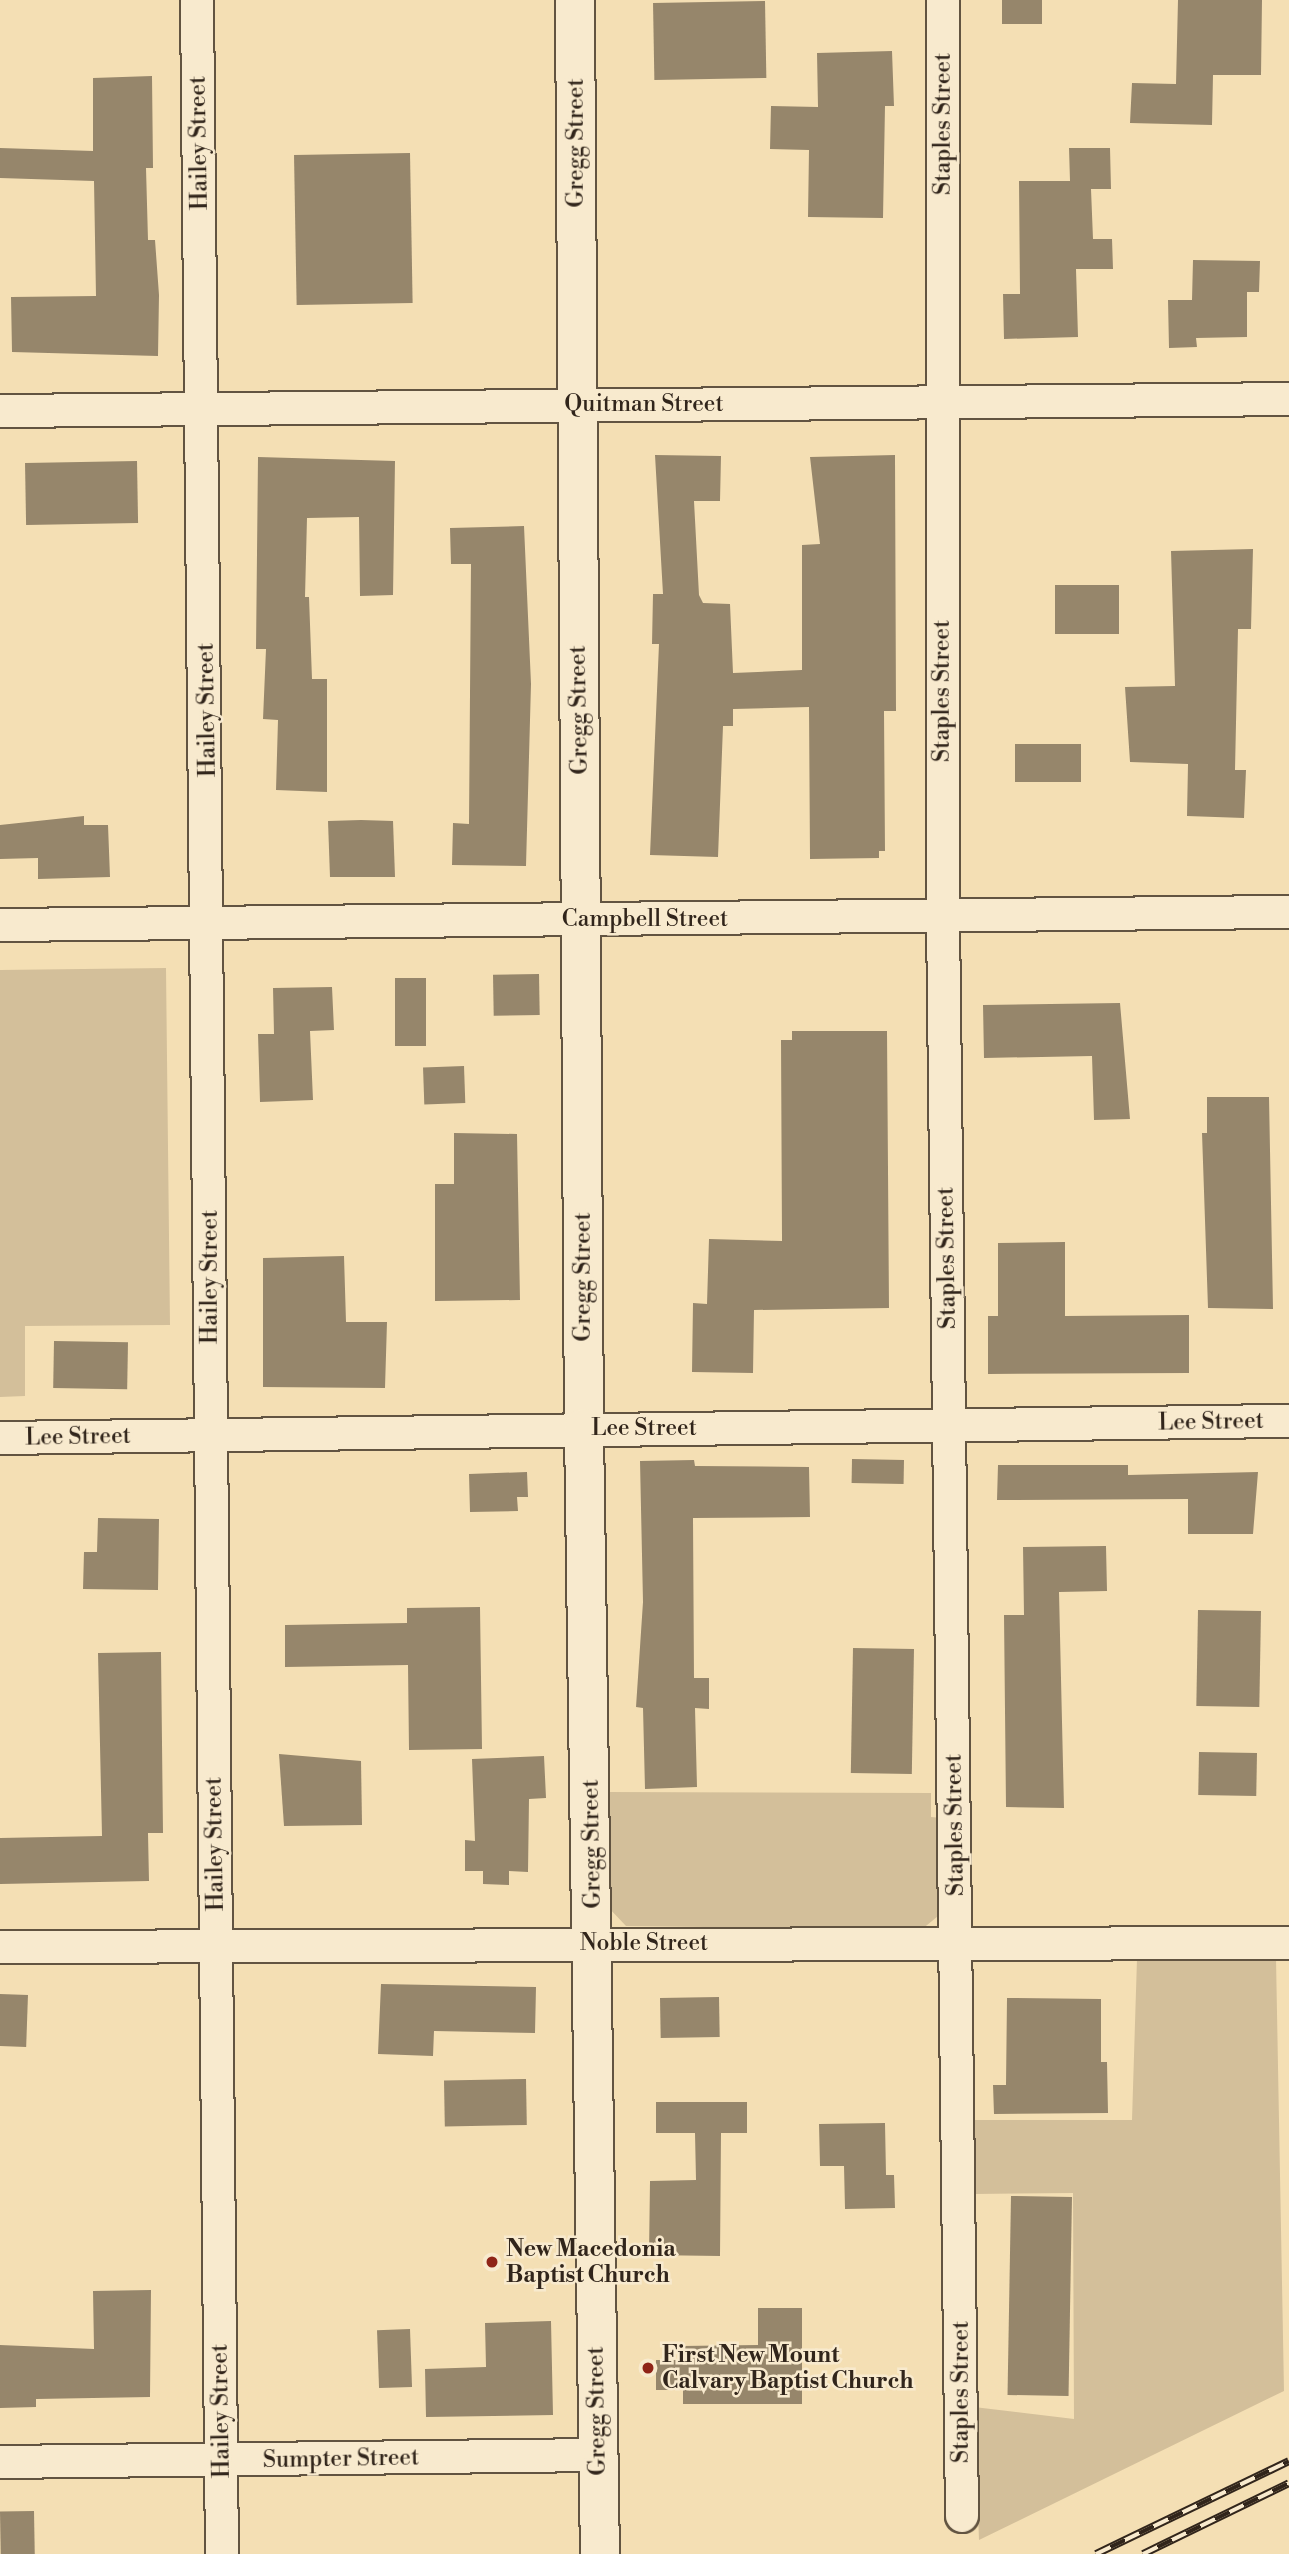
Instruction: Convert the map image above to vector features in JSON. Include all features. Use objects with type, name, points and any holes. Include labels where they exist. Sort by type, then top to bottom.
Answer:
[{"type":"street","name":"Hailey Street","points":[[197,0],[210,924],[211,1434],[222,2554]]},
{"type":"street","name":"Gregg Street","points":[[575,0],[584,1428],[594,1943],[600,2554]]},
{"type":"street","name":"Staples Street","points":[[943,0],[943,917],[962,2516]]},
{"type":"street","name":"Quitman Street","points":[[0,411],[203,412],[576,404],[1289,400]]},
{"type":"street","name":"Campbell Street","points":[[0,925],[1289,912]]},
{"type":"street","name":"Lee Street","points":[[0,1438],[584,1428],[949,1427],[1289,1421]]},
{"type":"street","name":"Noble Street","points":[[0,1947],[594,1943],[1289,1943]]},
{"type":"street","name":"Sumpter Street","points":[[0,2462],[597,2455]]},
{"type":"shaded area","points":[[166,968],[170,1325],[25,1326],[25,1396],[0,1397],[0,970]]},
{"type":"shaded area","points":[[605,1792],[931,1793],[931,1817],[942,1818],[943,1912],[921,1930],[626,1926],[608,1907]]},
{"type":"shaded area","points":[[1276,1958],[1284,2391],[979,2540],[974,2407],[1074,2419],[1073,2193],[974,2194],[973,2120],[1132,2120],[1137,1959]]},
{"type":"building","points":[[1002,0],[1042,0],[1042,24],[1002,24]]},
{"type":"building","points":[[1178,0],[1262,0],[1261,75],[1213,75],[1212,125],[1130,123],[1132,83],[1176,84]]},
{"type":"building","points":[[765,1],[766,78],[654,80],[653,3]]},
{"type":"building","points":[[892,51],[894,106],[885,106],[883,218],[808,217],[809,150],[770,149],[771,106],[818,107],[817,53]]},
{"type":"building","points":[[152,76],[153,168],[146,168],[148,240],[155,240],[159,295],[158,356],[12,352],[11,297],[96,296],[94,181],[0,178],[0,148],[93,151],[93,78]]},
{"type":"building","points":[[1069,148],[1110,148],[1111,189],[1091,189],[1093,239],[1112,239],[1113,269],[1076,269],[1078,337],[1004,339],[1003,294],[1020,294],[1019,181],[1070,181]]},
{"type":"building","points":[[410,153],[413,303],[297,305],[294,155]]},
{"type":"building","points":[[1193,260],[1260,261],[1259,292],[1247,292],[1247,337],[1196,338],[1197,347],[1169,348],[1168,300],[1192,300]]},
{"type":"building","points":[[655,455],[721,456],[720,501],[694,501],[699,595],[703,603],[730,604],[733,673],[802,670],[802,545],[820,544],[810,457],[895,455],[896,711],[884,711],[885,851],[879,851],[879,858],[810,859],[809,707],[733,709],[733,726],[723,726],[718,857],[650,855],[659,644],[652,644],[653,594],[663,594]]},
{"type":"building","points":[[258,457],[395,461],[393,595],[360,596],[359,517],[307,518],[305,597],[309,597],[312,679],[327,679],[327,792],[276,790],[278,720],[263,719],[266,649],[256,649]]},
{"type":"building","points":[[137,461],[138,523],[26,525],[25,463]]},
{"type":"building","points":[[524,526],[531,684],[526,866],[452,865],[453,823],[469,824],[471,564],[451,564],[450,528]]},
{"type":"building","points":[[1253,549],[1251,629],[1238,629],[1235,770],[1246,770],[1244,818],[1187,816],[1188,764],[1130,762],[1125,687],[1175,686],[1171,551]]},
{"type":"building","points":[[1055,585],[1119,585],[1119,634],[1055,634]]},
{"type":"building","points":[[1015,744],[1081,744],[1081,782],[1015,782]]},
{"type":"building","points":[[84,816],[84,825],[108,825],[110,877],[38,879],[38,858],[0,859],[0,825]]},
{"type":"building","points":[[328,821],[393,821],[395,877],[330,877]]},
{"type":"building","points":[[539,974],[540,1015],[494,1016],[493,975]]},
{"type":"building","points":[[395,978],[426,978],[426,1046],[395,1046]]},
{"type":"building","points":[[332,987],[334,1030],[310,1031],[313,1100],[260,1102],[258,1034],[274,1034],[273,988]]},
{"type":"building","points":[[1120,1003],[1130,1119],[1094,1120],[1092,1056],[984,1058],[983,1005]]},
{"type":"building","points":[[792,1031],[887,1031],[889,1308],[754,1310],[753,1373],[692,1372],[693,1303],[707,1304],[709,1239],[782,1241],[781,1040],[792,1040]]},
{"type":"building","points":[[464,1066],[465,1103],[424,1104],[423,1067]]},
{"type":"building","points":[[1207,1097],[1269,1097],[1273,1309],[1208,1308],[1202,1133],[1207,1133]]},
{"type":"building","points":[[454,1133],[517,1134],[520,1300],[435,1301],[435,1184],[454,1184]]},
{"type":"building","points":[[1065,1242],[1065,1316],[1189,1315],[1189,1373],[988,1374],[988,1316],[998,1316],[998,1243]]},
{"type":"building","points":[[344,1256],[346,1322],[387,1322],[385,1388],[263,1387],[263,1258]]},
{"type":"building","points":[[54,1341],[128,1342],[127,1389],[53,1388]]},
{"type":"building","points":[[852,1459],[904,1460],[904,1484],[852,1483]]},
{"type":"building","points":[[694,1460],[695,1466],[809,1467],[810,1517],[693,1518],[694,1678],[709,1678],[709,1709],[695,1708],[697,1787],[645,1789],[643,1708],[636,1707],[643,1602],[640,1461]]},
{"type":"building","points":[[998,1465],[1128,1465],[1128,1475],[1258,1472],[1253,1534],[1188,1534],[1188,1499],[997,1500]]},
{"type":"building","points":[[527,1472],[528,1497],[517,1497],[518,1511],[470,1512],[469,1474]]},
{"type":"building","points":[[98,1518],[159,1519],[158,1590],[83,1589],[84,1552],[97,1552]]},
{"type":"building","points":[[1106,1546],[1107,1591],[1059,1592],[1064,1808],[1006,1807],[1004,1615],[1024,1615],[1023,1547]]},
{"type":"building","points":[[480,1607],[482,1749],[409,1750],[408,1665],[285,1667],[285,1625],[407,1623],[407,1608]]},
{"type":"building","points":[[1198,1610],[1261,1611],[1259,1707],[1196,1706]]},
{"type":"building","points":[[853,1648],[914,1649],[912,1774],[851,1773]]},
{"type":"building","points":[[161,1652],[163,1833],[148,1833],[149,1881],[0,1884],[0,1838],[102,1836],[98,1653]]},
{"type":"building","points":[[1199,1752],[1257,1753],[1256,1796],[1198,1795]]},
{"type":"building","points":[[279,1754],[361,1761],[362,1825],[284,1826]]},
{"type":"building","points":[[544,1756],[546,1798],[529,1799],[528,1872],[509,1871],[509,1885],[483,1884],[483,1871],[465,1871],[465,1840],[475,1841],[472,1759]]},
{"type":"building","points":[[381,1984],[536,1987],[535,2033],[434,2031],[433,2056],[378,2054]]},
{"type":"building","points":[[0,1994],[28,1995],[26,2047],[0,2046]]},
{"type":"building","points":[[719,1997],[720,2037],[661,2038],[660,1998]]},
{"type":"building","points":[[1007,1998],[1101,1999],[1101,2062],[1107,2062],[1108,2113],[994,2114],[993,2085],[1006,2085]]},
{"type":"building","points":[[526,2079],[527,2125],[445,2126],[444,2080]]},
{"type":"building","points":[[656,2102],[747,2102],[747,2133],[721,2133],[720,2256],[649,2255],[650,2181],[696,2180],[695,2133],[656,2133]]},
{"type":"building","points":[[885,2123],[886,2175],[894,2175],[895,2208],[845,2209],[844,2166],[820,2166],[819,2124]]},
{"type":"building","points":[[1011,2196],[1072,2197],[1069,2396],[1008,2395]]},
{"type":"building","points":[[151,2290],[150,2397],[36,2399],[36,2407],[0,2408],[0,2345],[94,2349],[93,2291]]},
{"type":"building","points":[[758,2308],[802,2308],[802,2404],[683,2404],[683,2390],[656,2390],[656,2360],[683,2360],[682,2346],[758,2345]]},
{"type":"building","points":[[551,2321],[553,2415],[426,2417],[425,2369],[486,2367],[485,2323]]},
{"type":"building","points":[[410,2329],[412,2387],[379,2388],[377,2330]]},
{"type":"building","points":[[34,2511],[35,2554],[1,2554],[0,2512]]},
{"type":"railway","points":[[1096,2554],[1289,2461]]},
{"type":"railway","points":[[1143,2554],[1289,2483]]},
{"type":"place","name":"New Macedonia Baptist Church","points":[[492,2262]]},
{"type":"place","name":"First New Mount Calvary Baptist Church","points":[[648,2368]]}]
